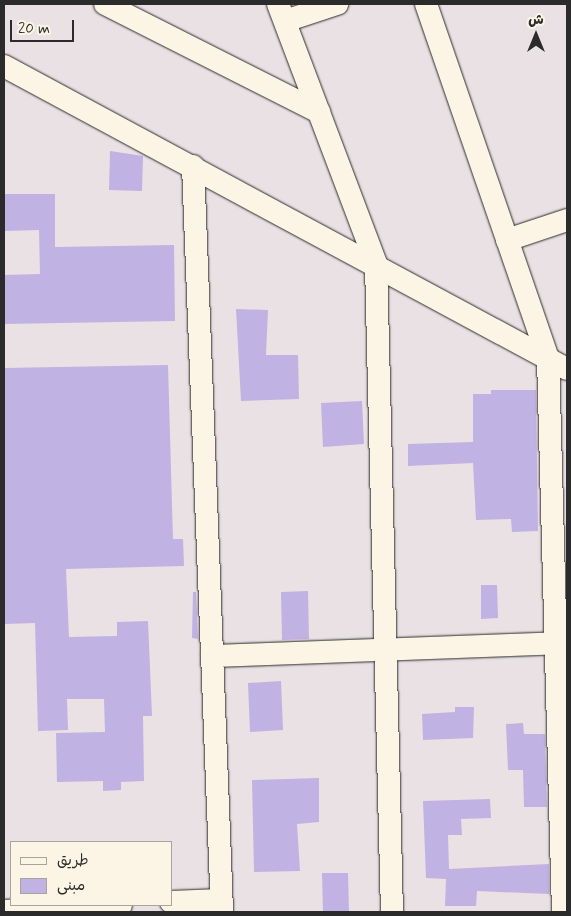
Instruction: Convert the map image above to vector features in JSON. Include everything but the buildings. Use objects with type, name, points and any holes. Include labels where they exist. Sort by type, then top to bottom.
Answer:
[{"type":"street","points":[[105,4],[319,112]]},
{"type":"street","points":[[337,4],[282,13],[376,264],[384,651],[392,912]]},
{"type":"street","points":[[426,4],[548,358],[561,643],[564,833],[563,912]]},
{"type":"street","points":[[4,66],[376,264],[567,369]]},
{"type":"street","points":[[172,902],[221,906],[193,166]]},
{"type":"street","points":[[507,240],[567,220]]},
{"type":"street","points":[[212,656],[561,643]]},
{"type":"street","points":[[4,911],[71,910],[111,906]]}]
